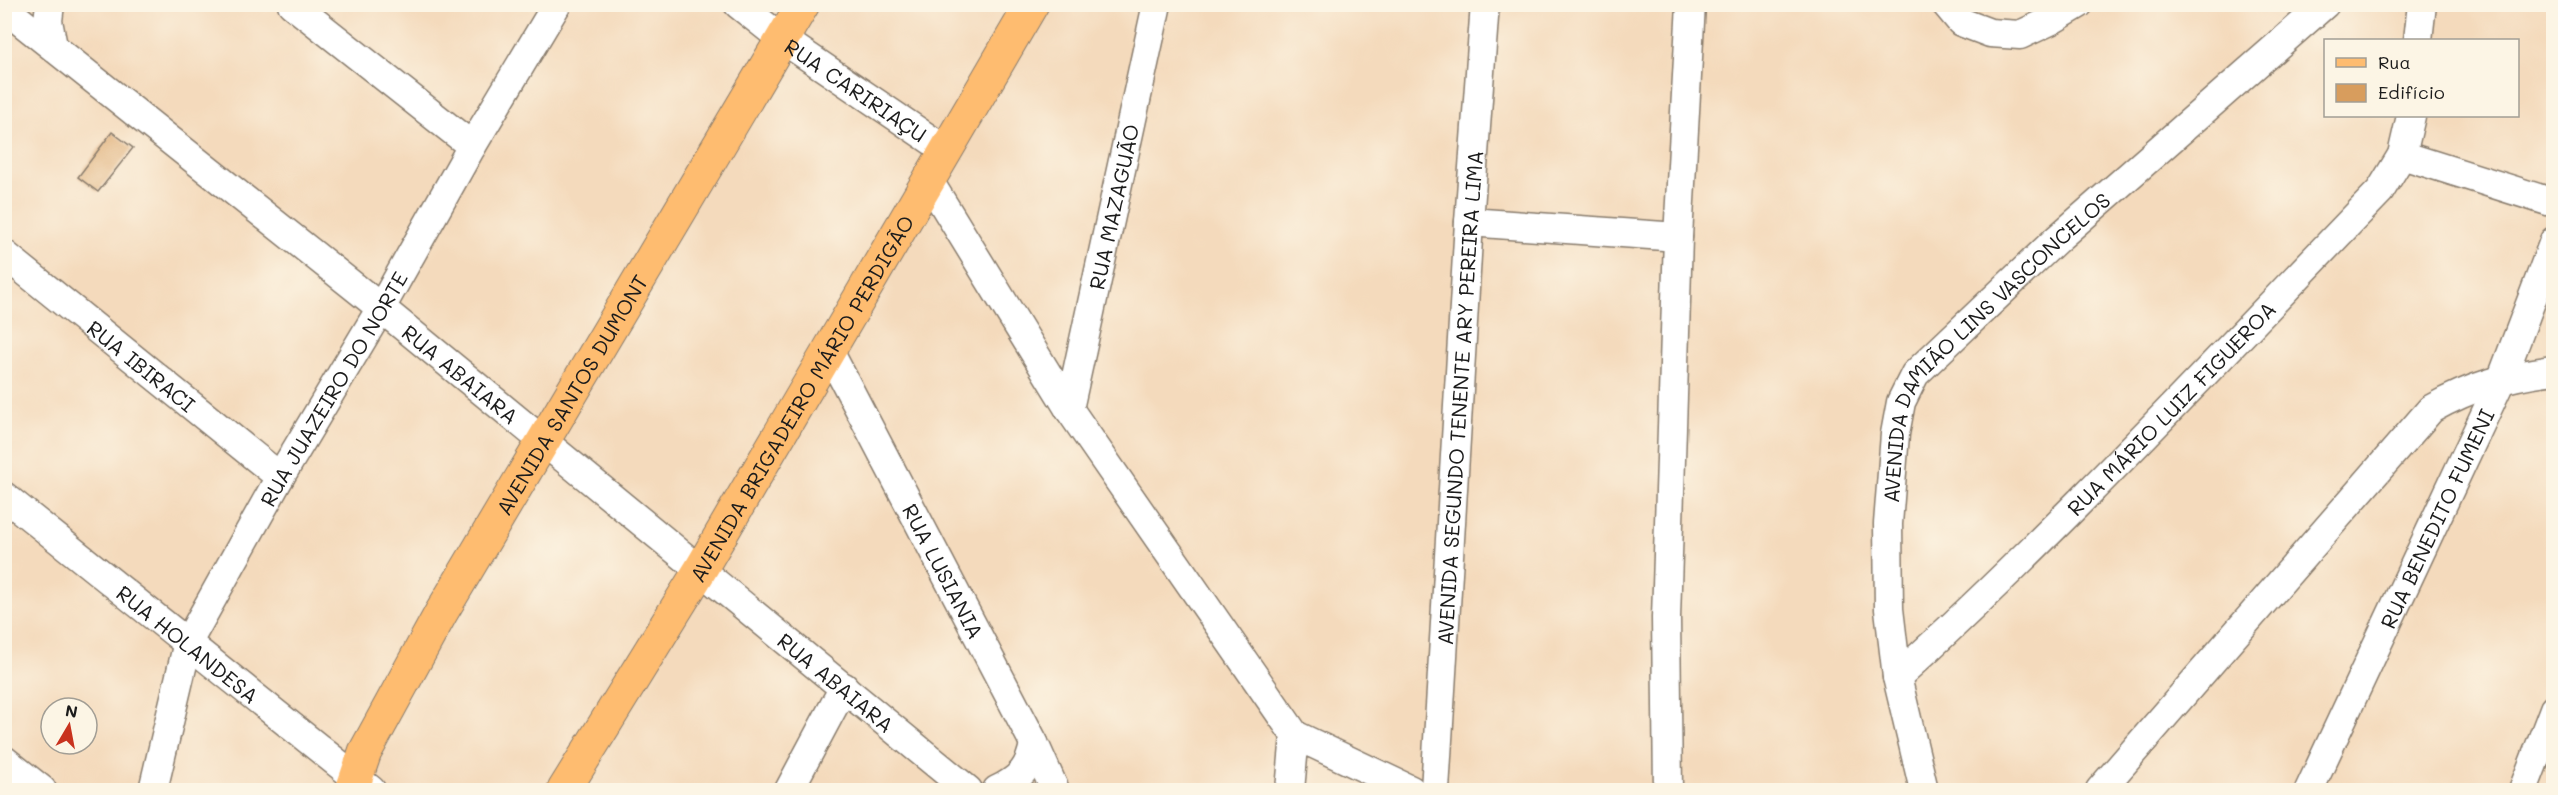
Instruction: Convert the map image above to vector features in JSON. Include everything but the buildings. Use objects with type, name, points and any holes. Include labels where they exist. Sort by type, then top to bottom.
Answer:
[{"type":"main road","name":"AVENIDA SANTOS DUMONT","points":[[359,786],[365,752],[436,623],[803,4]]},
{"type":"main road","name":"AVENIDA BRIGADEIRO MÁRIO PERDIGÃO","points":[[564,790],[699,572],[1032,4]]},
{"type":"street","points":[[50,4],[48,21],[53,46]]},
{"type":"street","points":[[292,4],[472,146]]},
{"type":"street","name":"RUA JUAZEIRO DO NORTE","points":[[153,790],[188,642],[280,477],[557,4]]},
{"type":"street","name":"RUA CARIRIAÇU","points":[[738,4],[782,39],[947,151]]},
{"type":"street","name":"RUA MAZAGUÃO","points":[[1069,409],[1157,4]]},
{"type":"street","name":"AVENIDA SEGUNDO TENENTE ARY PEREIRA LIMA","points":[[1435,790],[1469,222],[1485,4]]},
{"type":"street","points":[[1668,790],[1666,618],[1678,237],[1691,4]]},
{"type":"street","points":[[1946,4],[1961,22],[1990,33],[2020,35],[2079,4]]},
{"type":"street","name":"AVENIDA DAMIÃO LINS VASCONCELOS","points":[[1924,790],[1897,677],[1889,609],[1888,524],[1894,434],[1901,402],[1914,374],[2056,240],[2325,4]]},
{"type":"street","points":[[2418,39],[2422,4]]},
{"type":"street","name":"RUA ABAIARA","points":[[9,7],[53,46],[381,308],[699,572],[844,687],[968,790]]},
{"type":"street","name":"RUA MÁRIO LUIZ FIGUEROA","points":[[1897,677],[1948,630],[2155,424],[2380,191],[2402,155],[2411,117]]},
{"type":"street","points":[[2402,155],[2553,203]]},
{"type":"street","points":[[928,181],[1069,409],[1295,735],[1411,790]]},
{"type":"street","points":[[1469,222],[1678,237]]},
{"type":"street","name":"RUA BENEDITO FUMENI","points":[[2309,790],[2502,378],[2553,241]]},
{"type":"street","name":"RUA IBIRACI","points":[[4,254],[17,278],[280,477]]},
{"type":"street","name":"RUA LUSIANIA","points":[[829,351],[1034,743],[1055,790]]},
{"type":"street","points":[[2100,790],[2431,409],[2460,393],[2502,378],[2553,370]]},
{"type":"street","name":"RUA HOLANDESA","points":[[4,496],[188,642],[359,786]]},
{"type":"street","points":[[789,790],[844,687]]},
{"type":"street","points":[[2523,790],[2553,709]]},
{"type":"street","points":[[1290,790],[1295,735]]},
{"type":"street","points":[[998,790],[1023,774],[1032,756],[1034,743]]},
{"type":"street","points":[[4,760],[42,790]]}]
